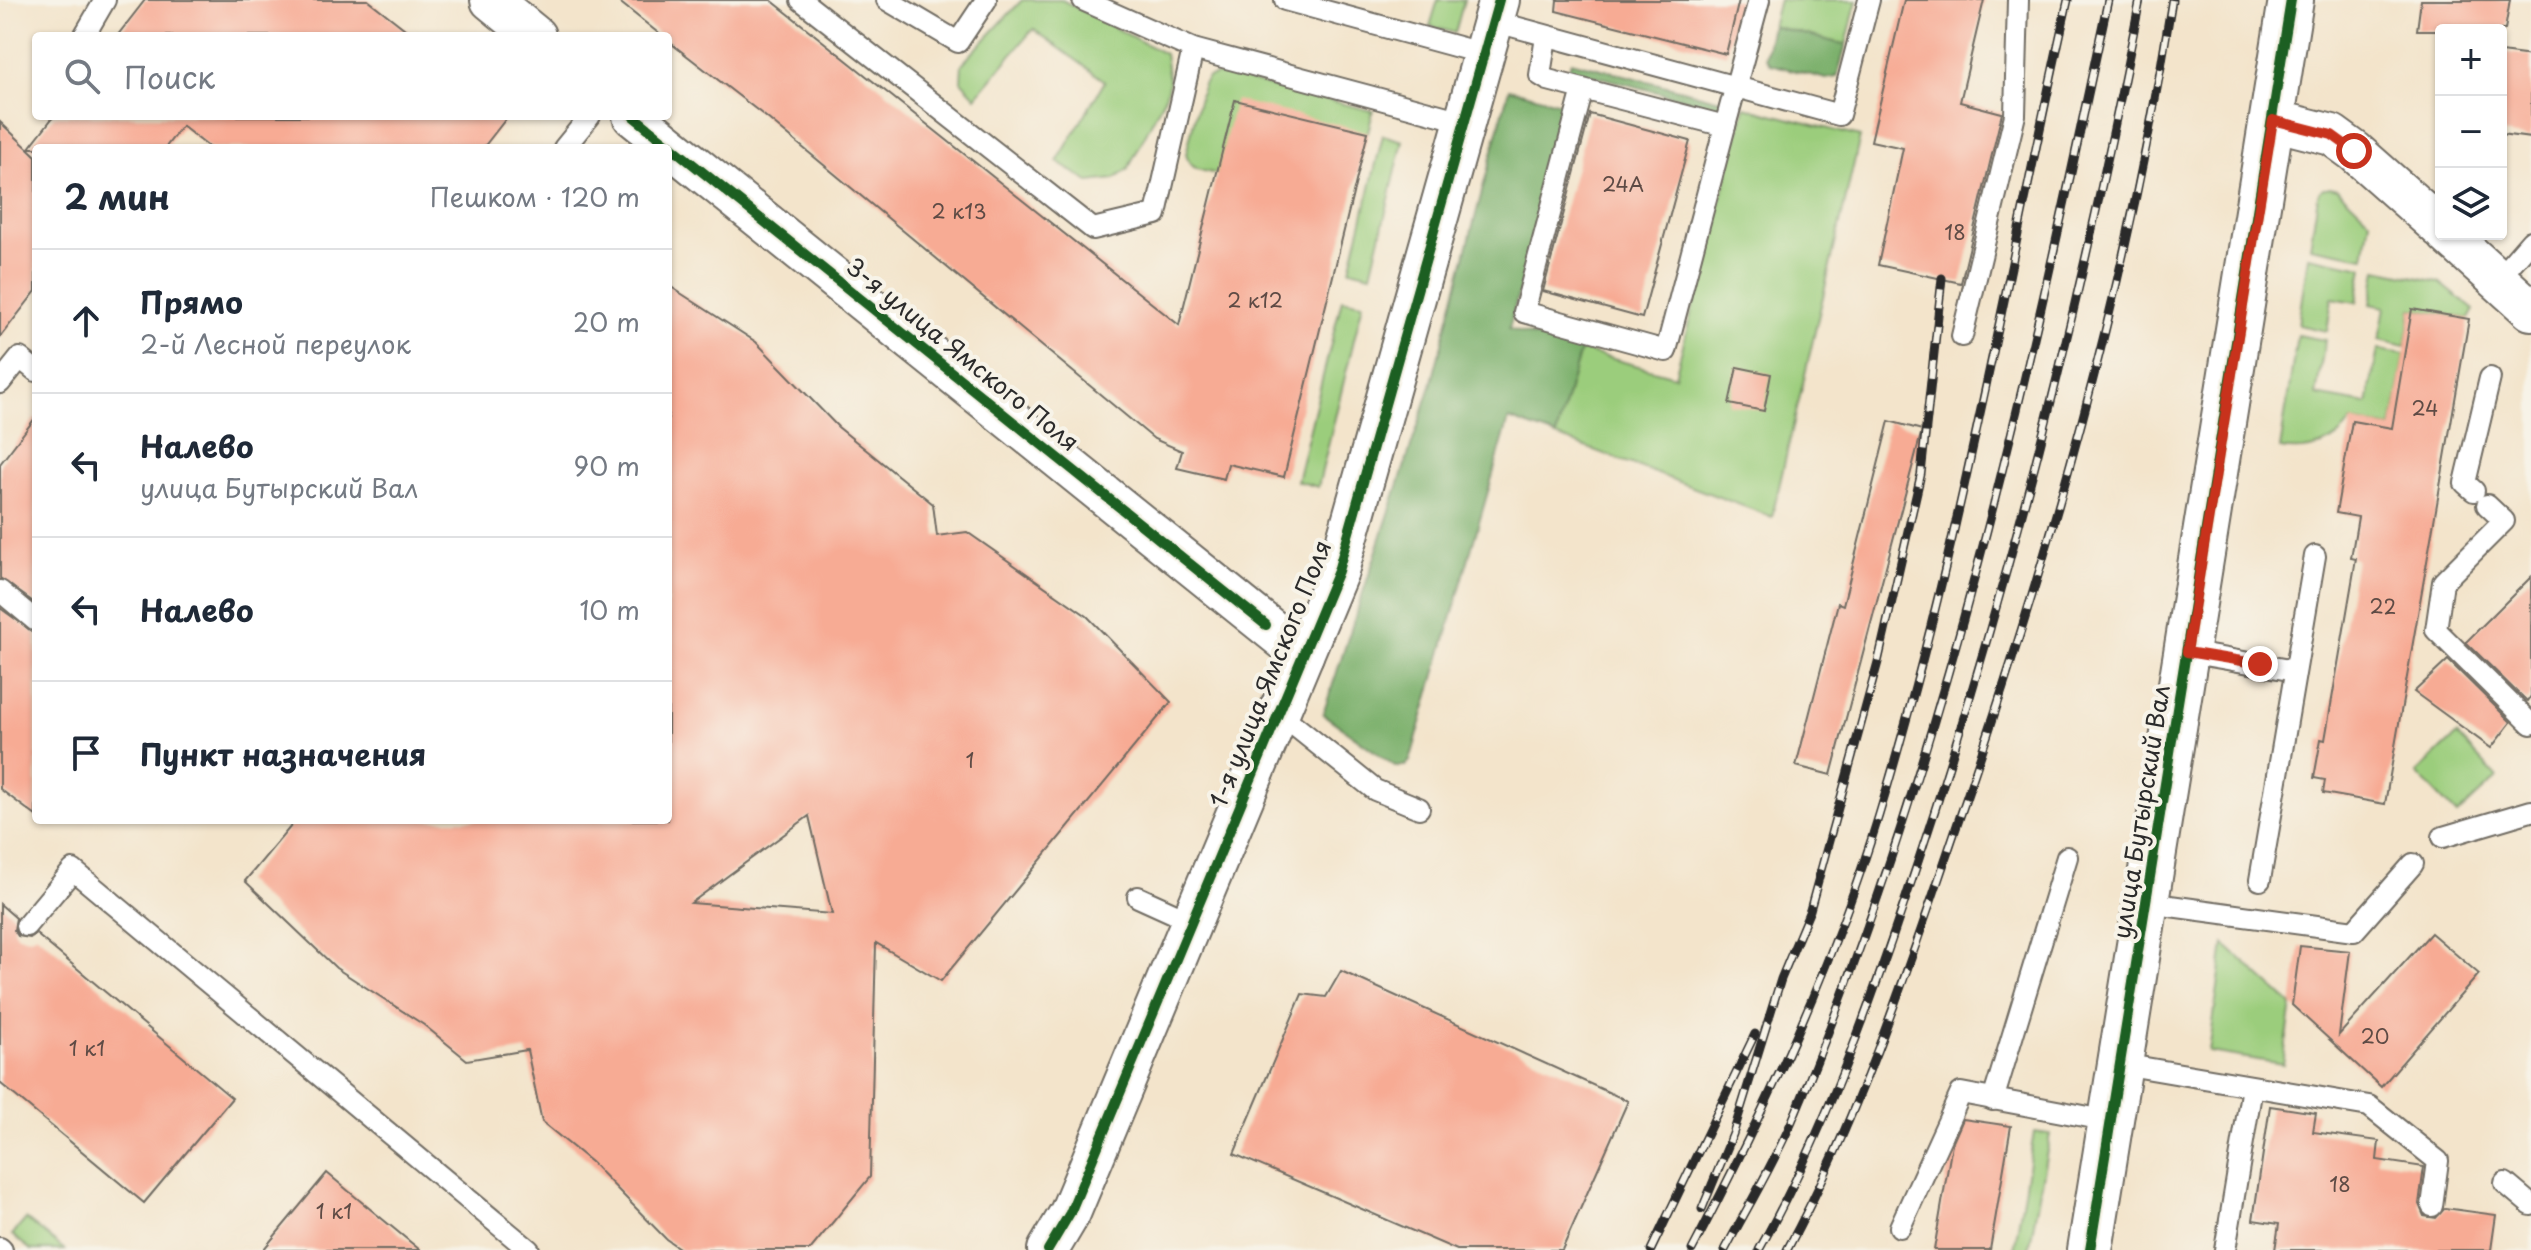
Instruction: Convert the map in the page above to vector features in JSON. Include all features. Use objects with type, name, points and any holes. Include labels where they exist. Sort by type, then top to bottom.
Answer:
[{"type":"street","points":[[491,0],[530,32]]},
{"type":"street","name":"улица Бутырский Вал","points":[[2090,1250],[2291,0]]},
{"type":"street","name":"1-я улица Ямского Поля","points":[[1048,1250],[1070,1213],[1338,571],[1492,25]]},
{"type":"street","name":"3-я улица Ямского Поля","points":[[638,120],[668,144]]},
{"type":"street","points":[[2273,120],[2332,135],[2435,223]]},
{"type":"street","name":"3-я улица Ямского Поля","points":[[672,147],[1303,655]]},
{"type":"street","points":[[2454,240],[2531,310]]},
{"type":"lane","points":[[86,32],[105,0]]},
{"type":"lane","points":[[801,0],[1093,229],[1156,214],[1193,49]]},
{"type":"lane","points":[[887,0],[958,42],[986,0]]},
{"type":"lane","points":[[1083,0],[1193,49],[1466,122]]},
{"type":"lane","points":[[1583,89],[1524,312],[1666,351],[1759,0]]},
{"type":"lane","points":[[1298,2],[1492,25],[1839,115],[1869,0]]},
{"type":"lane","points":[[1962,336],[2015,115],[2018,0]]},
{"type":"lane","points":[[1546,37],[1540,75],[1725,126]]},
{"type":"lane","points":[[567,144],[587,120]]},
{"type":"lane","points":[[2498,279],[2531,241]]},
{"type":"lane","points":[[0,383],[20,358],[32,368]]},
{"type":"lane","points":[[2490,378],[2465,483],[2504,521],[2443,582],[2436,630],[2531,724]]},
{"type":"lane","points":[[2260,880],[2315,556]]},
{"type":"lane","points":[[0,591],[32,618]]},
{"type":"lane","points":[[2187,652],[2295,671]]},
{"type":"lane","points":[[1280,714],[1375,790],[1419,808]]},
{"type":"lane","points":[[2443,837],[2531,811]]},
{"type":"lane","points":[[1993,1100],[2067,857]]},
{"type":"lane","points":[[2148,903],[2354,931],[2413,864]]},
{"type":"lane","points":[[26,926],[73,870],[529,1250]]},
{"type":"lane","points":[[1138,897],[1191,921]]},
{"type":"lane","points":[[2122,1064],[2369,1106],[2438,1161],[2432,1206]]},
{"type":"lane","points":[[2225,1250],[2252,1087]]},
{"type":"lane","points":[[1900,1227],[1961,1093],[2110,1121]]},
{"type":"lane","points":[[2505,1183],[2531,1205]]},
{"type":"green space","points":[[1022,0],[1062,0],[1165,54],[1169,81],[1166,94],[1128,169],[1115,179],[1089,182],[1057,162],[1105,81],[1033,29],[976,97],[961,81],[962,64]]},
{"type":"green space","points":[[1438,0],[1464,0],[1455,33],[1430,26]]},
{"type":"green space","points":[[1779,0],[1857,0],[1846,45],[1772,26]]},
{"type":"green space","points":[[1772,26],[1846,45],[1837,77],[1826,79],[1770,64],[1765,57]]},
{"type":"green space","points":[[1571,61],[1724,101],[1722,109],[1569,69]]},
{"type":"green space","points":[[1219,74],[1373,111],[1368,132],[1218,174],[1198,169],[1186,154],[1203,84],[1208,77]]},
{"type":"green space","points":[[1509,89],[1561,103],[1566,113],[1509,329],[1580,350],[1556,436],[1509,419],[1410,761],[1405,766],[1395,766],[1323,714],[1430,389]]},
{"type":"green space","points":[[1745,107],[1860,137],[1772,517],[1556,436],[1580,350],[1675,376]]},
{"type":"green space","points":[[1383,135],[1403,141],[1371,274],[1350,269]]},
{"type":"green space","points":[[2322,189],[2338,189],[2370,220],[2364,257],[2310,247],[2318,195]]},
{"type":"green space","points":[[2308,256],[2363,267],[2357,302],[2332,298],[2327,331],[2298,325]]},
{"type":"green space","points":[[2377,269],[2439,282],[2474,310],[2469,319],[2412,309],[2406,346],[2379,340],[2385,307],[2371,304]]},
{"type":"green space","points":[[1342,299],[1363,303],[1318,487],[1297,481]]},
{"type":"green space","points":[[2297,335],[2325,340],[2316,395],[2367,404],[2378,350],[2405,354],[2392,428],[2352,421],[2338,436],[2320,446],[2301,450],[2280,449]]},
{"type":"green space","points":[[2457,735],[2497,778],[2457,815],[2417,773]]},
{"type":"green space","points":[[2224,944],[2292,1005],[2283,1064],[2209,1052]]},
{"type":"green space","points":[[2034,1132],[2050,1134],[2029,1250],[2014,1250]]},
{"type":"green space","points":[[26,1219],[65,1250],[31,1250],[12,1235]]},
{"type":"building","points":[[145,0],[368,0],[409,32],[120,32]]},
{"type":"building","points":[[617,0],[771,0],[1179,325],[1235,100],[1368,132],[1284,477],[1228,464],[1224,479],[1177,468],[1182,451],[1154,439],[766,117],[672,44],[672,32],[657,32]]},
{"type":"building","points":[[1557,0],[1739,0],[1726,54],[1556,11]]},
{"type":"building","points":[[1904,0],[1984,0],[1960,102],[2002,113],[1961,283],[1878,265],[1903,148],[1871,141]]},
{"type":"building","points":[[2421,0],[2510,0],[2506,24],[2435,24],[2435,30],[2417,30]]},
{"type":"building","points":[[2507,53],[2531,56],[2531,138],[2507,135]]},
{"type":"building","points":[[1590,114],[1690,141],[1642,318],[1543,291]]},
{"type":"building","points":[[51,120],[505,120],[486,144],[205,144],[182,126],[168,144],[32,144]]},
{"type":"building","points":[[0,122],[32,152],[32,296],[0,337]]},
{"type":"building","points":[[672,288],[756,342],[838,427],[933,504],[937,536],[967,532],[1087,616],[1171,702],[941,981],[876,943],[870,1177],[810,1250],[682,1250],[666,1239],[591,1162],[542,1122],[527,1050],[467,1060],[424,1025],[336,968],[245,881],[293,824],[672,824]],"holes":[[[809,816],[832,914],[691,903]]]},
{"type":"building","points":[[2412,309],[2469,319],[2385,804],[2323,793],[2325,780],[2314,778],[2321,739],[2325,740],[2356,559],[2351,558],[2358,517],[2336,513],[2352,421],[2392,428]]},
{"type":"building","points":[[1737,367],[1771,374],[1764,411],[1729,404]]},
{"type":"building","points":[[1889,421],[1922,430],[1831,775],[1796,766],[1838,603],[1843,605]]},
{"type":"building","points":[[32,422],[32,601],[0,578],[0,464]]},
{"type":"building","points":[[2531,577],[2531,696],[2527,702],[2466,642]]},
{"type":"building","points":[[0,608],[32,631],[32,813],[0,789]]},
{"type":"building","points":[[2448,660],[2511,722],[2491,748],[2414,692]]},
{"type":"building","points":[[0,904],[16,918],[14,930],[18,936],[30,938],[36,934],[232,1098],[144,1203],[0,1083]]},
{"type":"building","points":[[2431,933],[2479,974],[2381,1087],[2292,1005],[2300,946],[2350,951],[2339,1035]]},
{"type":"building","points":[[1341,971],[1628,1101],[1562,1250],[1457,1250],[1234,1154],[1302,994],[1326,997]]},
{"type":"building","points":[[2270,1106],[2316,1113],[2313,1132],[2379,1141],[2377,1160],[2424,1167],[2419,1204],[2424,1216],[2436,1218],[2445,1208],[2496,1215],[2491,1250],[2275,1250],[2279,1224],[2253,1220]]},
{"type":"building","points":[[1963,1119],[2011,1126],[1990,1250],[1934,1250],[1952,1144]]},
{"type":"building","points":[[327,1173],[358,1199],[420,1250],[263,1250]]},
{"type":"railway","points":[[1692,1250],[1796,1037],[1841,927],[1879,815],[1908,714],[1958,512],[2068,0]]},
{"type":"railway","points":[[1725,1250],[1785,1137],[1846,986],[1938,709],[2013,427],[2108,0]]},
{"type":"railway","points":[[1759,1250],[1812,1144],[1858,1034],[1917,866],[1966,710],[2050,408],[2098,204],[2140,0]]},
{"type":"railway","points":[[1787,1250],[1836,1149],[1899,993],[2022,629],[2082,422],[2108,317],[2133,212],[2172,0]]},
{"type":"railway","points":[[1702,1209],[1733,1134],[1781,979],[1810,910],[1878,662],[1921,474],[1942,278]]},
{"type":"railway","points":[[1651,1250],[1755,1034]]},
{"type":"cycle path","points":[[1048,1250],[1070,1213],[1338,571],[1499,0]]},
{"type":"cycle path","points":[[2090,1250],[2291,0]]},
{"type":"cycle path","points":[[638,120],[668,144]]},
{"type":"cycle path","points":[[672,147],[1266,625]]},
{"type":"route","points":[[2260,664],[2187,652],[2273,120],[2332,135],[2354,151]]}]
